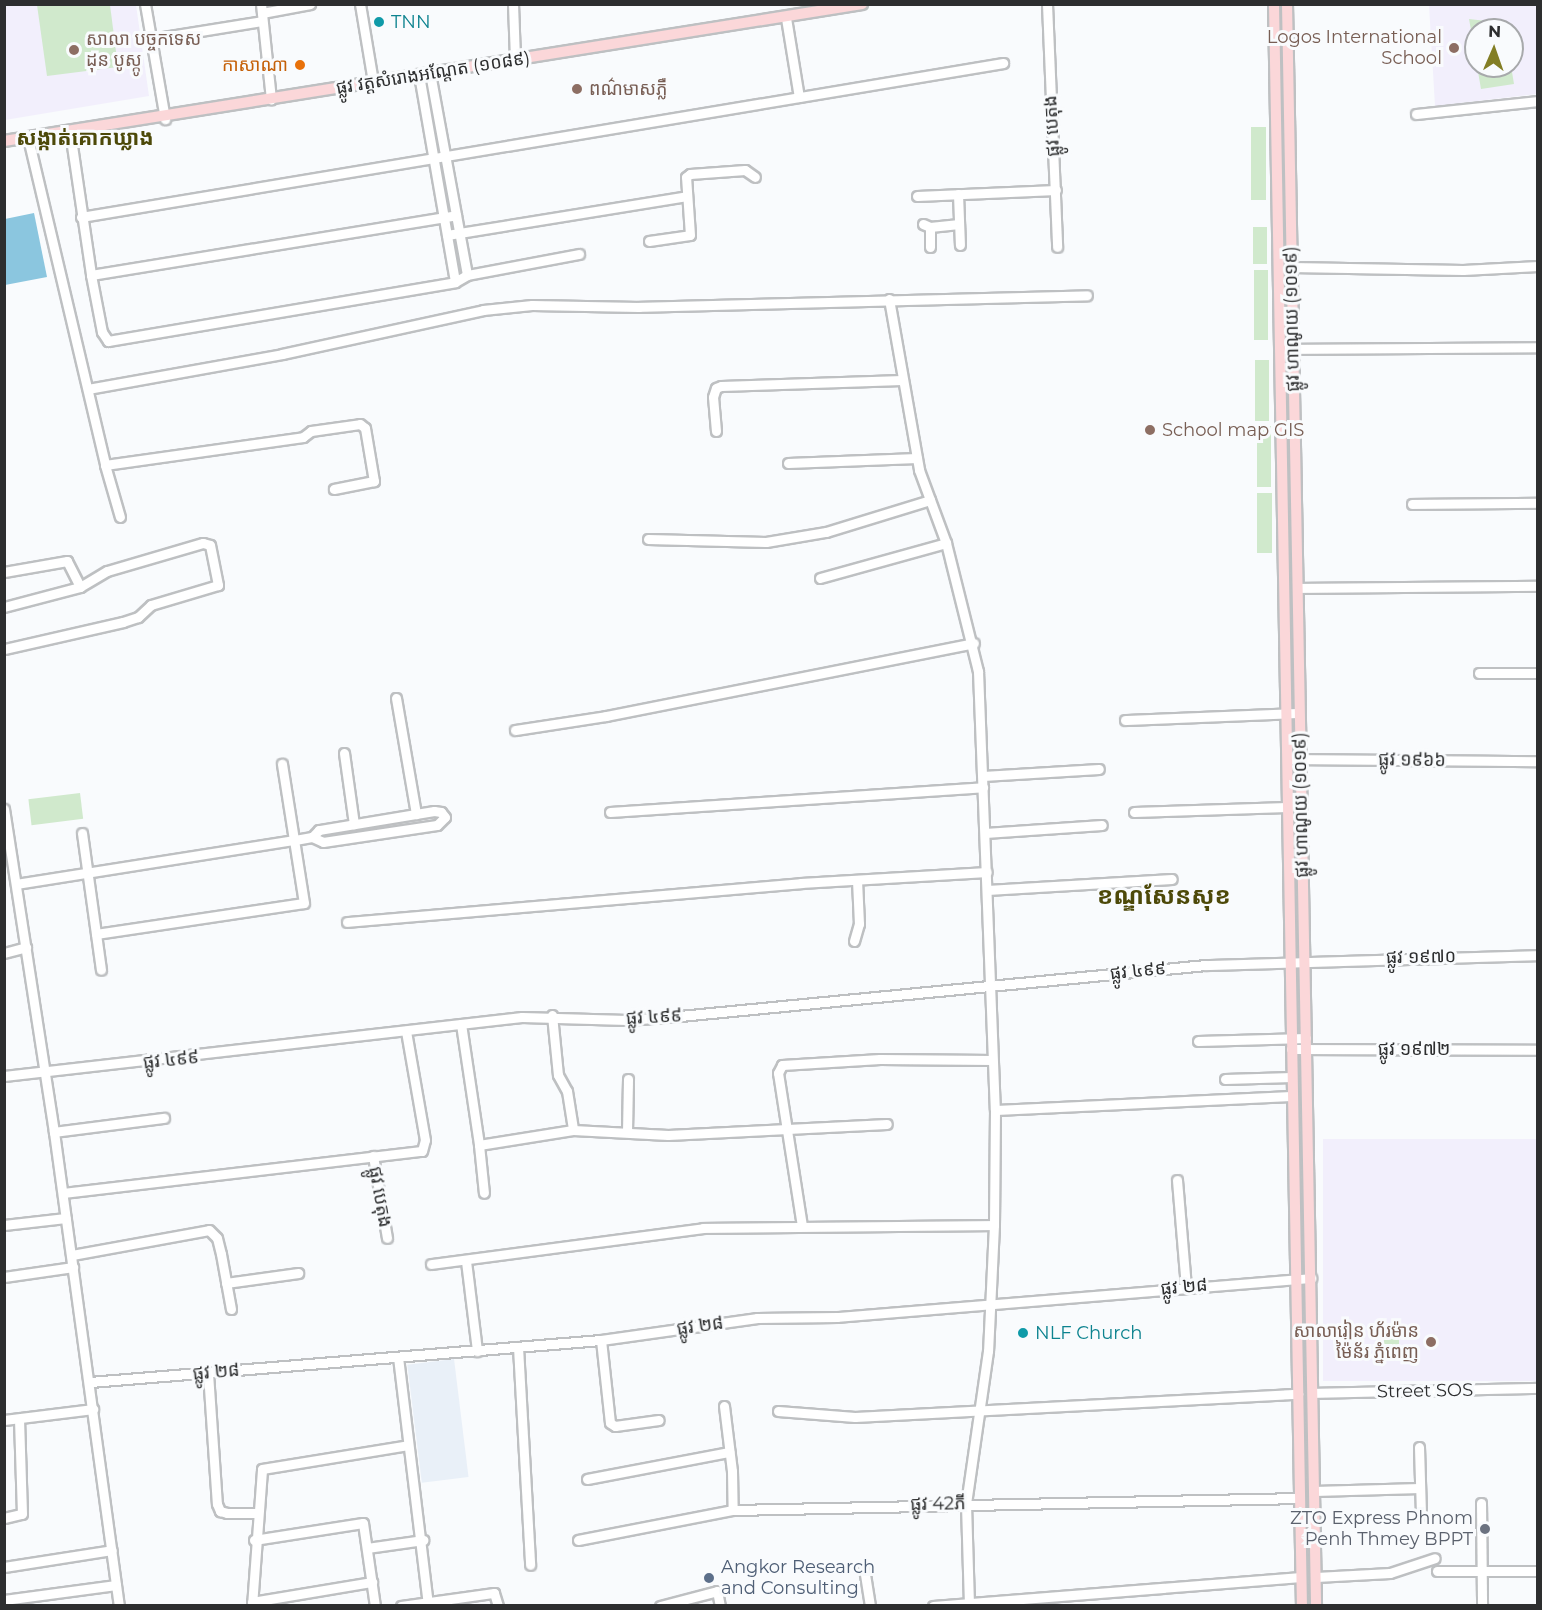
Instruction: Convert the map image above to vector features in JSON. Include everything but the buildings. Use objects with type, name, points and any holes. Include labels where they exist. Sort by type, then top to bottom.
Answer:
[{"type":"main road","name":"ផ្លូវ វត្តសំរោងអណ្ដែត (១០៨៩)","points":[[4,141],[165,119],[373,82],[786,18],[862,4]]},
{"type":"main road","name":"ផ្លូវ ហាណូយ (១០១៩)","points":[[1274,4],[1302,1605]]},
{"type":"main road","name":"ផ្លូវ ហាណូយ (១០១៩)","points":[[1287,4],[1316,1605]]},
{"type":"street","points":[[145,4],[165,119]]},
{"type":"street","points":[[151,39],[310,4]]},
{"type":"street","points":[[360,4],[373,82]]},
{"type":"street","points":[[513,4],[515,59]]},
{"type":"street","name":"ផ្លូវ បេតុង","points":[[1047,4],[1057,247]]},
{"type":"street","points":[[261,13],[271,99]]},
{"type":"street","points":[[786,18],[799,97]]},
{"type":"street","points":[[81,217],[1003,63]]},
{"type":"street","points":[[424,74],[446,156],[467,275]]},
{"type":"street","points":[[424,74],[434,158],[455,282]]},
{"type":"street","points":[[1416,114],[1538,101]]},
{"type":"street","points":[[70,132],[91,275],[102,332],[108,341],[114,342],[455,282],[467,275],[579,254]]},
{"type":"street","points":[[28,138],[105,465],[120,517]]},
{"type":"street","points":[[649,241],[690,235],[686,177],[690,174],[745,171],[755,177]]},
{"type":"street","points":[[917,196],[1056,190]]},
{"type":"street","points":[[958,194],[960,245]]},
{"type":"street","points":[[447,235],[687,196]]},
{"type":"street","points":[[91,275],[456,214]]},
{"type":"street","points":[[930,247],[926,225],[959,224]]},
{"type":"street","points":[[1292,267],[1463,270],[1538,266]]},
{"type":"street","points":[[88,389],[282,354],[483,310],[532,305],[639,307],[1087,295]]},
{"type":"street","points":[[889,299],[917,458],[946,543],[974,643],[987,872],[995,1110],[991,1305],[982,1408],[966,1504],[969,1603]]},
{"type":"street","points":[[1280,349],[1293,347],[1427,351],[1538,347]]},
{"type":"street","points":[[716,431],[712,397],[716,388],[722,386],[902,380]]},
{"type":"street","points":[[105,465],[303,437],[310,430],[360,424],[365,428],[374,481],[334,489]]},
{"type":"street","points":[[788,463],[917,458]]},
{"type":"street","points":[[648,539],[766,542],[826,532],[930,500]]},
{"type":"street","points":[[1412,504],[1538,504]]},
{"type":"street","points":[[4,607],[80,587],[107,571],[203,543],[210,545],[218,585],[151,605],[138,617],[123,622],[4,649]]},
{"type":"street","points":[[820,578],[946,543]]},
{"type":"street","points":[[4,572],[67,561],[80,587]]},
{"type":"street","points":[[1297,588],[1538,586]]},
{"type":"street","points":[[515,730],[606,716],[974,643]]},
{"type":"street","points":[[1479,673],[1538,673]]},
{"type":"street","points":[[396,698],[416,814]]},
{"type":"street","points":[[1125,720],[1299,713]]},
{"type":"street","points":[[344,753],[354,824]]},
{"type":"street","name":"ផ្លូវ ១៩៦៦","points":[[1287,759],[1538,761]]},
{"type":"street","points":[[96,934],[304,903],[282,764]]},
{"type":"street","points":[[982,776],[1100,769]]},
{"type":"street","points":[[610,812],[982,787]]},
{"type":"street","points":[[1134,812],[1287,807]]},
{"type":"street","points":[[4,809],[72,1255],[119,1605]]},
{"type":"street","points":[[16,884],[295,840],[312,837],[320,830],[416,814],[441,812],[444,822],[323,842],[312,837]]},
{"type":"street","points":[[985,832],[1102,825]]},
{"type":"street","points":[[82,833],[101,970]]},
{"type":"street","points":[[347,922],[857,880],[987,872]]},
{"type":"street","points":[[987,890],[1172,879]]},
{"type":"street","points":[[854,942],[860,924],[857,880]]},
{"type":"street","points":[[4,953],[26,947]]},
{"type":"street","name":"ផ្លូវ ១៩៧០","points":[[1305,959],[1538,955]]},
{"type":"street","name":"ផ្លូវ ៤៩៩","points":[[4,1076],[45,1074],[552,1015],[627,1020],[991,988],[1123,972],[1305,959]]},
{"type":"street","points":[[552,1015],[558,1075],[567,1091],[573,1130]]},
{"type":"street","points":[[461,1024],[484,1193]]},
{"type":"street","points":[[63,1193],[422,1151],[425,1140],[406,1031]]},
{"type":"street","name":"ផ្លូវ ១៩៧២","points":[[1198,1041],[1538,1050]]},
{"type":"street","points":[[802,1226],[778,1073],[782,1065],[880,1059],[992,1060]]},
{"type":"street","points":[[1225,1079],[1292,1077]]},
{"type":"street","points":[[627,1132],[628,1079]]},
{"type":"street","points":[[995,1110],[1292,1096]]},
{"type":"street","points":[[54,1132],[164,1118]]},
{"type":"street","points":[[479,1145],[573,1130],[668,1135],[887,1124]]},
{"type":"street","name":"ផ្លូវ បេតុង","points":[[373,1156],[387,1238]]},
{"type":"street","points":[[1177,1180],[1186,1287]]},
{"type":"street","points":[[4,1226],[66,1218]]},
{"type":"street","points":[[430,1264],[703,1228],[994,1225]]},
{"type":"street","points":[[72,1255],[209,1230],[217,1238],[231,1309]]},
{"type":"street","points":[[466,1261],[477,1351]]},
{"type":"street","points":[[4,1277],[73,1267]]},
{"type":"street","points":[[226,1283],[298,1273]]},
{"type":"street","name":"ផ្លូវ ២៨","points":[[90,1382],[601,1341],[757,1318],[837,1317],[1311,1278]]},
{"type":"street","points":[[601,1341],[610,1423],[615,1426],[659,1420]]},
{"type":"street","points":[[518,1347],[530,1565]]},
{"type":"street","points":[[398,1357],[408,1445],[423,1540],[429,1604]]},
{"type":"street","points":[[208,1373],[217,1504],[220,1511],[227,1513],[256,1513]]},
{"type":"street","name":"Street SOS","points":[[1313,1393],[1538,1388]]},
{"type":"street","points":[[778,1412],[841,1417],[982,1408],[1298,1394]]},
{"type":"street","points":[[724,1406],[733,1510]]},
{"type":"street","points":[[4,1420],[93,1409]]},
{"type":"street","points":[[4,1518],[22,1514],[19,1419]]},
{"type":"street","points":[[372,1582],[252,1604],[256,1513],[262,1469],[267,1466],[408,1445]]},
{"type":"street","points":[[1419,1447],[1421,1515]]},
{"type":"street","points":[[587,1479],[729,1452]]},
{"type":"street","points":[[1314,1491],[1420,1488]]},
{"type":"street","name":"ផ្លូវ 42ភី","points":[[578,1540],[733,1510],[1300,1498]]},
{"type":"street","points":[[1481,1503],[1482,1605]]},
{"type":"street","points":[[254,1540],[363,1523],[375,1605]]},
{"type":"street","points":[[367,1548],[423,1540]]},
{"type":"street","points":[[4,1567],[112,1550]]},
{"type":"street","points":[[1316,1577],[1390,1572],[1435,1558]]},
{"type":"street","points":[[864,1568],[870,1605]]},
{"type":"street","points":[[1437,1571],[1538,1571]]},
{"type":"street","points":[[933,1605],[1301,1577]]},
{"type":"street","points":[[4,1600],[116,1585]]},
{"type":"street","points":[[660,1605],[717,1591],[720,1605]]},
{"type":"street","points":[[402,1605],[429,1604],[494,1593],[498,1605]]},
{"type":"shaded area","name":"សាលា បច្ចកទេស ដុន បូស្កូ","points":[[5,5],[136,5],[149,96],[5,120]]},
{"type":"shaded area","name":"Logos International School","points":[[1429,5],[1537,5],[1537,94],[1435,106]]},
{"type":"shaded area","points":[[1323,1139],[1537,1139],[1537,1381],[1323,1381]]},
{"type":"shaded area","points":[[454,1359],[469,1477],[422,1483],[407,1365]]},
{"type":"green space","points":[[37,5],[110,5],[118,67],[47,76]]},
{"type":"green space","points":[[1479,78],[1513,78],[1514,84],[1481,89]]},
{"type":"green space","points":[[1251,127],[1266,127],[1266,200],[1251,200]]},
{"type":"green space","points":[[1253,227],[1267,227],[1267,264],[1253,264]]},
{"type":"green space","points":[[1254,270],[1268,270],[1268,340],[1254,340]]},
{"type":"green space","points":[[1255,360],[1269,360],[1269,421],[1255,421]]},
{"type":"green space","points":[[1257,426],[1271,426],[1271,487],[1257,487]]},
{"type":"green space","points":[[1257,493],[1272,493],[1272,553],[1257,553]]},
{"type":"green space","points":[[80,793],[83,819],[32,825],[28,799]]},
{"type":"green space","points":[[1384,1329],[1399,1329],[1399,1357],[1384,1357]]},
{"type":"water","points":[[34,213],[47,277],[5,285],[5,219]]},
{"type":"place","name":"TNN","points":[[379,22]]},
{"type":"place","name":"Logos International School","points":[[1454,48]]},
{"type":"place","name":"សាលា បច្ចកទេស ដុន បូស្កូ","points":[[74,50]]},
{"type":"place","name":"កាសាណា","points":[[300,65]]},
{"type":"place","name":"ពណ៌មាសភ្លឺ","points":[[577,89]]},
{"type":"place","name":"School map GIS","points":[[1150,430]]},
{"type":"place","name":"NLF Church","points":[[1023,1333]]},
{"type":"place","name":"សាលារៀន ហ័រម៉ាន ម៉ៃន័រ ភ្នំពេញ","points":[[1431,1342]]},
{"type":"place","name":"ZTO Express Phnom Penh Thmey BPPT","points":[[1485,1529]]},
{"type":"place","name":"Angkor Research and Consulting","points":[[709,1578]]},
{"type":"district","name":"សង្កាត់គោកឃ្លាង","points":[[85,138]]},
{"type":"district","name":"ខណ្ឌសែនសុខ","points":[[1164,896]]}]
